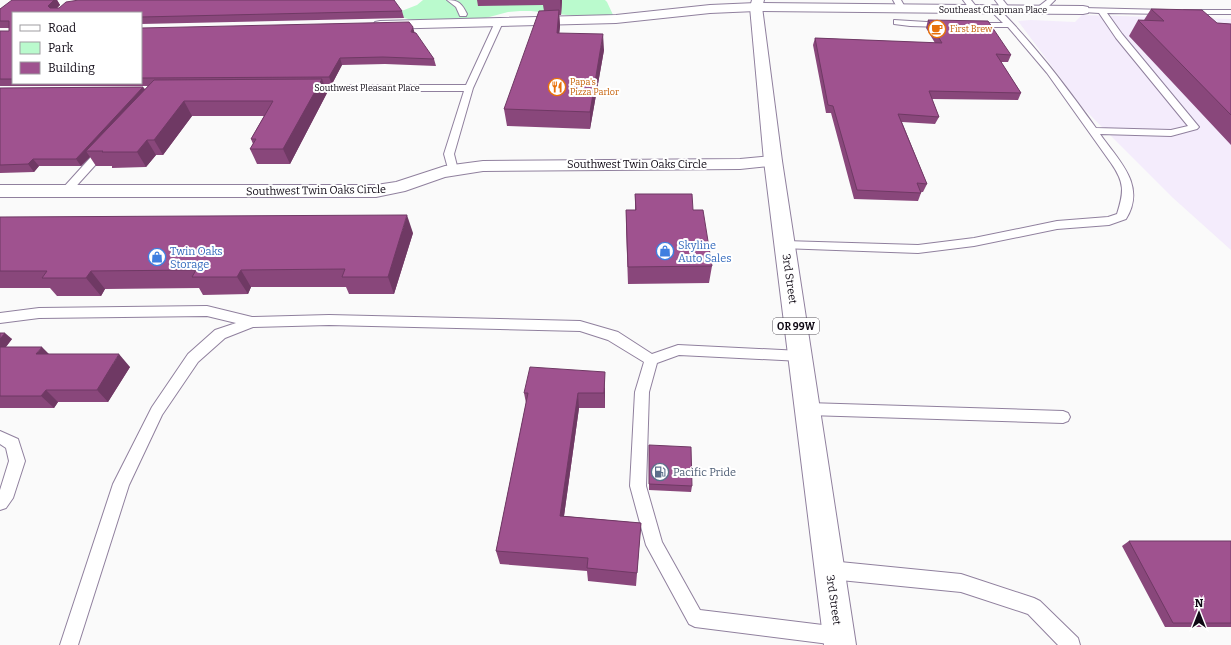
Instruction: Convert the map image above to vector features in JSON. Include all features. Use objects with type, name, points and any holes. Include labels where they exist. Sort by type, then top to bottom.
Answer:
[{"type":"main road","name":"Southeast Chapman Place","points":[[755,2],[798,6],[971,5],[1083,10]]},
{"type":"main road","points":[[363,25],[616,19],[710,9],[755,2]]},
{"type":"main road","name":"3rd Street","points":[[755,2],[773,161],[839,641]]},
{"type":"main road","name":"Southwest Twin Oaks Circle","points":[[0,191],[376,191],[409,185],[433,175],[453,170],[483,166],[740,164],[773,161]]},
{"type":"lane","points":[[451,0],[459,6],[463,14]]},
{"type":"lane","points":[[1041,9],[1051,0]]},
{"type":"lane","points":[[785,245],[918,249],[974,242],[1058,225],[1109,221],[1122,216],[1128,200],[1127,183],[1093,131],[1019,32],[1011,25],[1000,6]]},
{"type":"lane","name":"Southeast Chapman Place","points":[[1083,10],[1231,12]]},
{"type":"lane","points":[[1093,131],[1171,133],[1194,127],[1119,36],[1102,11]]},
{"type":"lane","points":[[453,170],[449,154],[469,88],[499,22]]},
{"type":"lane","points":[[897,22],[910,24],[951,25]]},
{"type":"lane","points":[[964,25],[1011,25]]},
{"type":"lane","name":"Southwest Pleasant Place","points":[[303,88],[469,88]]},
{"type":"lane","points":[[66,191],[113,139]]},
{"type":"lane","points":[[0,318],[39,313],[207,311],[252,322],[329,320],[580,326],[613,336],[651,360]]},
{"type":"lane","points":[[68,645],[121,484],[157,411],[193,358],[220,334],[252,322]]},
{"type":"lane","points":[[651,360],[678,350],[800,356]]},
{"type":"lane","points":[[651,360],[642,392],[638,486],[654,545],[695,618],[839,641]]},
{"type":"lane","points":[[808,409],[1063,417]]},
{"type":"lane","points":[[0,437],[13,444],[18,462],[7,493],[0,503]]},
{"type":"lane","points":[[830,570],[961,583],[1034,607],[1072,645]]},
{"type":"shaded area","points":[[1082,15],[1231,19],[1231,250],[1172,197],[1083,108],[1018,21],[1031,20],[1075,22]]},
{"type":"green space","points":[[423,0],[605,0],[614,17],[594,18],[520,11],[508,12],[478,20],[425,23],[400,17],[399,12],[417,5]]},
{"type":"building","points":[[12,0],[54,0],[48,6],[50,8],[59,8],[66,2],[79,0],[394,0],[402,11],[142,17],[142,12],[12,12],[12,79],[0,79],[0,31],[9,31],[9,21],[0,21],[0,9]]},
{"type":"building","points":[[1151,9],[1202,10],[1217,23],[1231,24],[1231,115],[1138,20],[1164,21]]},
{"type":"building","name":"Papa's Pizza Parlor","points":[[559,10],[557,33],[603,34],[590,112],[504,109],[539,11]]},
{"type":"building","points":[[928,20],[988,21],[1011,55],[996,54],[1021,93],[929,91],[939,117],[898,114],[927,184],[917,183],[921,193],[857,190],[833,106],[828,105],[815,38],[942,43]]},
{"type":"building","points":[[409,22],[413,27],[411,32],[416,33],[434,59],[383,57],[340,58],[329,77],[142,78],[142,28]]},
{"type":"building","points":[[322,79],[283,149],[250,149],[256,139],[251,139],[273,101],[184,101],[154,140],[147,140],[137,152],[86,151],[154,80]]},
{"type":"building","points":[[143,87],[76,159],[33,159],[28,164],[0,165],[0,88]]},
{"type":"building","points":[[635,194],[692,194],[693,210],[703,210],[712,266],[628,267],[626,210],[636,210]]},
{"type":"building","points":[[407,215],[388,277],[342,277],[345,269],[241,270],[237,277],[192,277],[196,270],[91,271],[86,278],[42,278],[47,271],[0,271],[0,217]]},
{"type":"building","points":[[0,333],[5,333],[0,339]]},
{"type":"building","points":[[0,347],[42,347],[36,354],[119,354],[97,390],[46,390],[41,396],[0,396]]},
{"type":"building","points":[[530,367],[605,372],[604,393],[578,393],[560,516],[641,523],[637,573],[587,568],[588,558],[496,551],[528,393],[524,393]]},
{"type":"building","points":[[649,445],[691,447],[692,486],[649,484]]},
{"type":"building","points":[[1129,541],[1231,541],[1231,623],[1173,623]]},
{"type":"place","name":"First Brew","points":[[937,29]]},
{"type":"place","name":"Papa's Pizza Parlor","points":[[557,87]]},
{"type":"place","name":"Skyline Auto Sales","points":[[665,251]]},
{"type":"place","name":"Twin Oaks Storage","points":[[157,257]]},
{"type":"place","name":"Pacific Pride","points":[[660,472]]}]
